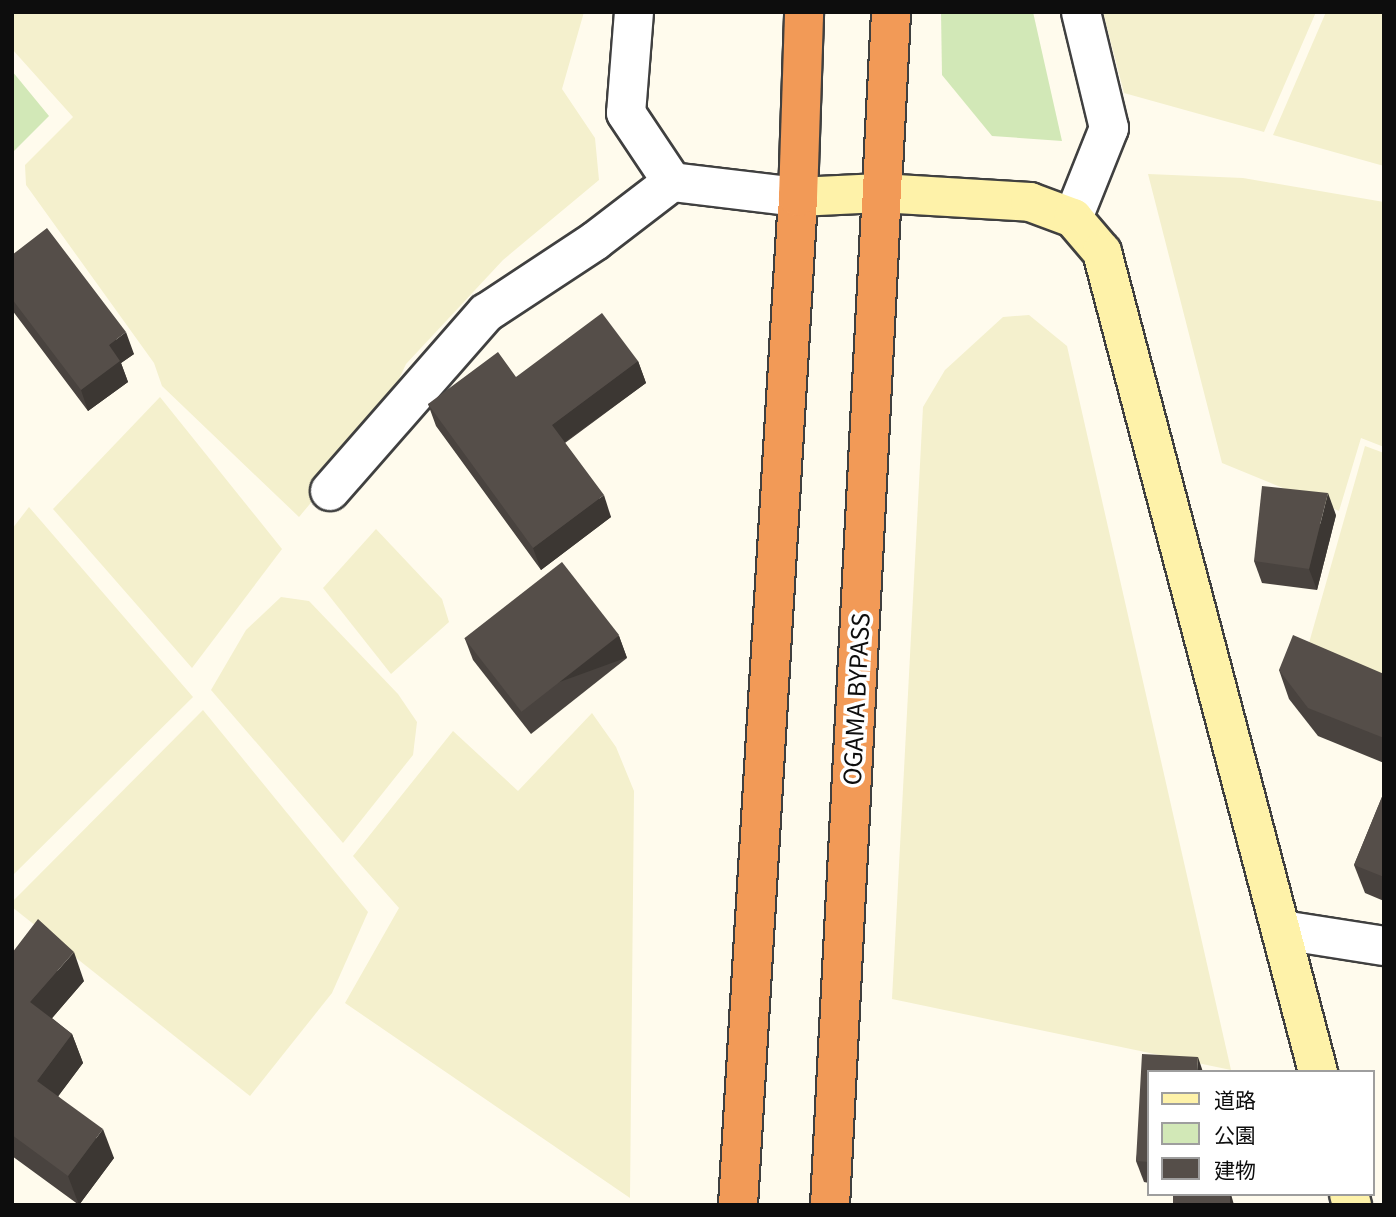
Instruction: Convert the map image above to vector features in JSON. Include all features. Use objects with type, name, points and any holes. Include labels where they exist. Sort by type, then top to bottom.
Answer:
[{"type":"highway","points":[[738,1205],[798,197],[804,12]]},
{"type":"highway","name":"OGAMA BYPASS","points":[[830,1205],[891,12]]},
{"type":"street","points":[[634,12],[626,113],[672,182]]},
{"type":"street","points":[[1073,218],[1109,128],[1081,12]]},
{"type":"street","points":[[330,491],[486,313],[594,241],[672,182],[798,197],[880,193],[1030,202],[1073,218],[1102,252],[1317,1070]]},
{"type":"street","points":[[1282,930],[1384,946]]},
{"type":"shaded area","points":[[12,12],[584,12],[562,89],[595,138],[599,180],[503,260],[406,364],[380,420],[299,517],[162,386],[154,363],[26,185],[25,165],[73,117],[12,49]]},
{"type":"shaded area","points":[[1103,12],[1316,12],[1264,132],[1124,93]]},
{"type":"shaded area","points":[[1326,12],[1384,12],[1384,166],[1273,135]]},
{"type":"shaded area","points":[[1148,174],[1243,178],[1384,202],[1384,447],[1361,438],[1339,511],[1222,463]]},
{"type":"shaded area","points":[[1029,315],[1067,346],[1231,1070],[892,999],[923,407],[945,370],[1003,317]]},
{"type":"shaded area","points":[[160,397],[282,549],[192,668],[53,509]]},
{"type":"shaded area","points":[[1365,446],[1384,453],[1384,685],[1307,650]]},
{"type":"shaded area","points":[[29,507],[193,697],[12,876],[12,529]]},
{"type":"shaded area","points":[[376,529],[442,599],[449,622],[391,674],[323,588]]},
{"type":"shaded area","points":[[281,597],[309,601],[398,694],[417,722],[413,755],[343,843],[211,690],[246,630]]},
{"type":"shaded area","points":[[203,710],[368,912],[332,993],[250,1096],[12,907],[12,902]]},
{"type":"shaded area","points":[[592,713],[616,747],[634,791],[630,1198],[345,1003],[399,908],[353,856],[453,731],[518,791]]},
{"type":"green space","points":[[941,12],[1033,12],[1062,141],[992,136],[942,75]]},
{"type":"green space","points":[[12,71],[49,116],[12,153]]},
{"type":"building","points":[[47,228],[126,332],[109,345],[120,361],[81,390],[12,299],[12,255]]},
{"type":"building","points":[[602,313],[638,361],[552,425],[604,495],[533,548],[428,404],[498,352],[516,377]]},
{"type":"building","points":[[1262,486],[1328,493],[1309,569],[1254,561]]},
{"type":"building","points":[[562,562],[619,635],[522,712],[464,638]]},
{"type":"building","points":[[1293,635],[1384,674],[1384,738],[1308,708],[1279,670]]},
{"type":"building","points":[[1384,792],[1384,877],[1354,865]]},
{"type":"building","points":[[38,919],[74,952],[30,1002],[72,1034],[37,1081],[103,1129],[68,1176],[12,1135],[12,953]]},
{"type":"building","points":[[1142,1054],[1198,1057],[1197,1070],[1148,1070],[1148,1162],[1136,1161]]},
{"type":"building","points":[[1173,1196],[1230,1196],[1230,1205],[1173,1205]]}]
